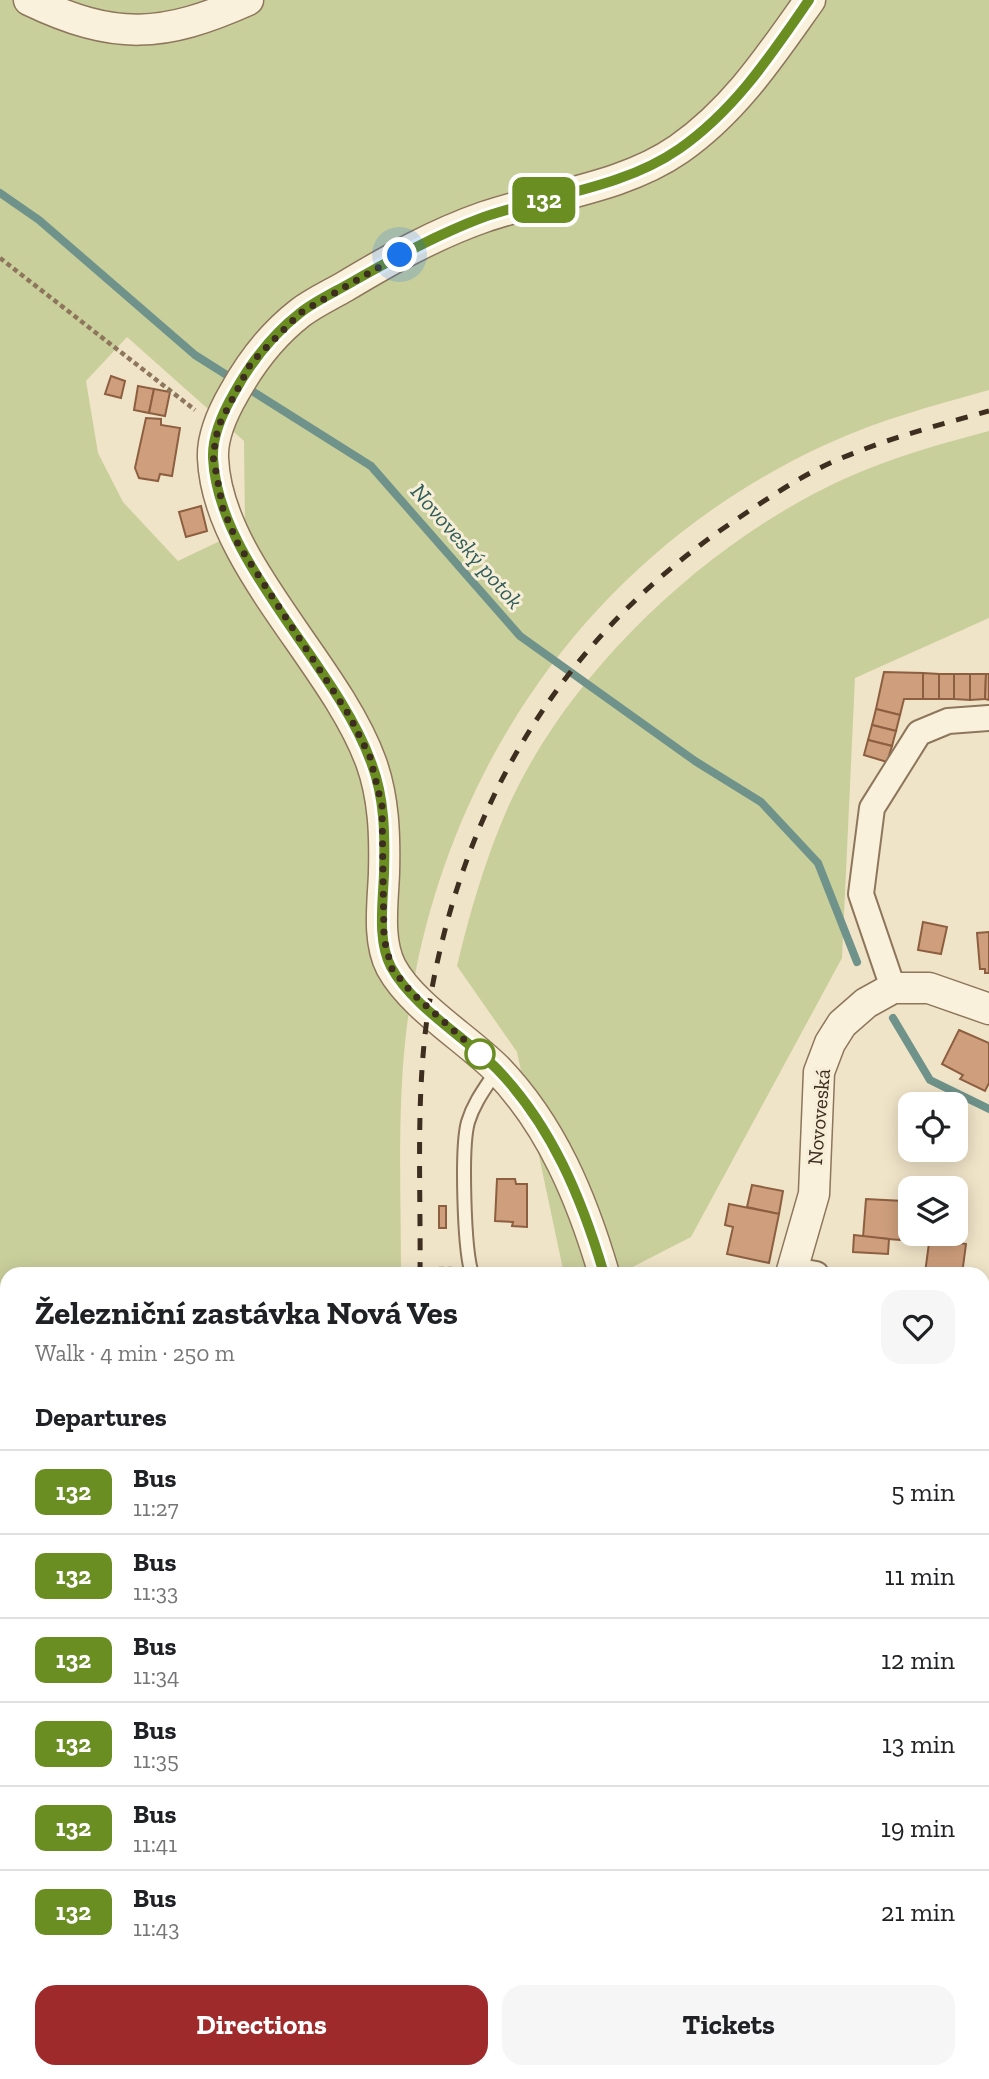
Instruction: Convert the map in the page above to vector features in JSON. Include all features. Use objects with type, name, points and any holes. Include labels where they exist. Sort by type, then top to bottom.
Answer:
[{"type":"street","points":[[29,0],[116,30],[155,31],[204,20],[247,0]]},
{"type":"street","points":[[602,1267],[587,1218],[543,1124],[497,1070],[399,979],[387,957],[384,939],[384,840],[378,781],[349,715],[238,544],[223,509],[213,456],[218,427],[251,363],[300,313],[421,245],[482,218],[635,172],[677,150],[718,117],[761,71],[810,0]]},
{"type":"street","points":[[989,718],[948,721],[919,733],[872,808],[861,894],[893,988],[929,988],[989,1009]]},
{"type":"street","name":"Novoveská","points":[[801,1267],[814,1194],[819,1072],[830,1043],[842,1024],[866,1003],[893,988]]},
{"type":"lane","points":[[470,1267],[467,1255],[464,1147],[475,1103],[497,1070]]},
{"type":"path","points":[[0,258],[218,427]]},
{"type":"green space","points":[[0,0],[989,0],[989,390],[847,435],[745,488],[671,541],[605,602],[547,671],[499,746],[459,827],[429,914],[410,1004],[400,1139],[401,1267],[0,1267]],"holes":[[[127,337],[244,441],[245,529],[178,561],[123,502],[98,453],[86,381]]]},
{"type":"green space","points":[[989,431],[989,618],[855,678],[842,958],[691,1237],[633,1267],[563,1267],[517,1052],[457,966],[479,884],[509,805],[536,754],[568,705],[606,658],[649,614],[695,574],[743,537],[793,505],[861,471]]},
{"type":"building","points":[[111,376],[125,381],[121,398],[105,394]]},
{"type":"building","points":[[138,386],[154,389],[149,413],[134,410]]},
{"type":"building","points":[[154,389],[170,392],[165,416],[149,413]]},
{"type":"building","points":[[146,418],[161,419],[161,425],[180,428],[172,476],[160,474],[158,481],[139,478],[135,468]]},
{"type":"building","points":[[201,506],[207,531],[186,537],[179,512]]},
{"type":"building","points":[[884,672],[923,673],[923,699],[904,699],[900,715],[876,709]]},
{"type":"building","points":[[923,673],[939,674],[939,699],[923,699]]},
{"type":"building","points":[[939,674],[954,674],[954,699],[939,699]]},
{"type":"building","points":[[954,674],[970,674],[970,700],[954,699]]},
{"type":"building","points":[[970,674],[986,674],[985,699],[970,700]]},
{"type":"building","points":[[986,674],[989,674],[989,700],[985,699]]},
{"type":"building","points":[[876,709],[900,715],[896,731],[872,725]]},
{"type":"building","points":[[872,725],[896,731],[892,746],[868,740]]},
{"type":"building","points":[[868,740],[892,746],[887,762],[864,755]]},
{"type":"building","points":[[923,922],[947,927],[941,954],[918,950]]},
{"type":"building","points":[[989,932],[989,973],[985,973],[985,969],[980,969],[977,933]]},
{"type":"building","points":[[959,1030],[989,1043],[989,1083],[985,1091],[960,1079],[963,1075],[942,1064]]},
{"type":"building","points":[[497,1179],[515,1179],[516,1184],[527,1184],[527,1227],[512,1226],[513,1222],[495,1221]]},
{"type":"building","points":[[752,1185],[783,1191],[779,1214],[747,1207]]},
{"type":"building","points":[[866,1199],[898,1201],[898,1240],[863,1237]]},
{"type":"building","points":[[729,1204],[779,1214],[769,1263],[727,1254],[733,1227],[725,1225]]},
{"type":"building","points":[[439,1206],[446,1206],[446,1228],[439,1228]]},
{"type":"building","points":[[854,1235],[889,1239],[888,1254],[853,1252]]},
{"type":"building","points":[[929,1246],[966,1246],[963,1267],[926,1267]]},
{"type":"waterway","name":"Novoveský potok","points":[[0,193],[39,220],[195,355],[371,466],[520,636],[695,761],[761,802],[818,863],[857,962]]},
{"type":"waterway","name":"Novoveský potok","points":[[893,1018],[930,1080],[989,1109]]},
{"type":"railway","points":[[420,1267],[420,1106],[429,1005],[445,931],[467,860],[495,793],[530,730],[571,672],[619,617],[673,567],[734,521],[823,466],[893,439],[989,411]]},
{"type":"bus line","name":"132","points":[[602,1267],[587,1218],[543,1124],[497,1070],[412,993],[392,969],[384,939],[382,806],[370,757],[349,715],[238,544],[223,509],[213,456],[215,442],[218,427],[251,363],[300,313],[380,266],[482,218],[635,172],[677,150],[718,117],[761,71],[809,0]]},
{"type":"route","points":[[400,255],[300,313],[251,363],[218,427],[213,456],[223,509],[238,544],[349,715],[370,757],[382,806],[384,939],[392,969],[412,993],[480,1054]]}]
